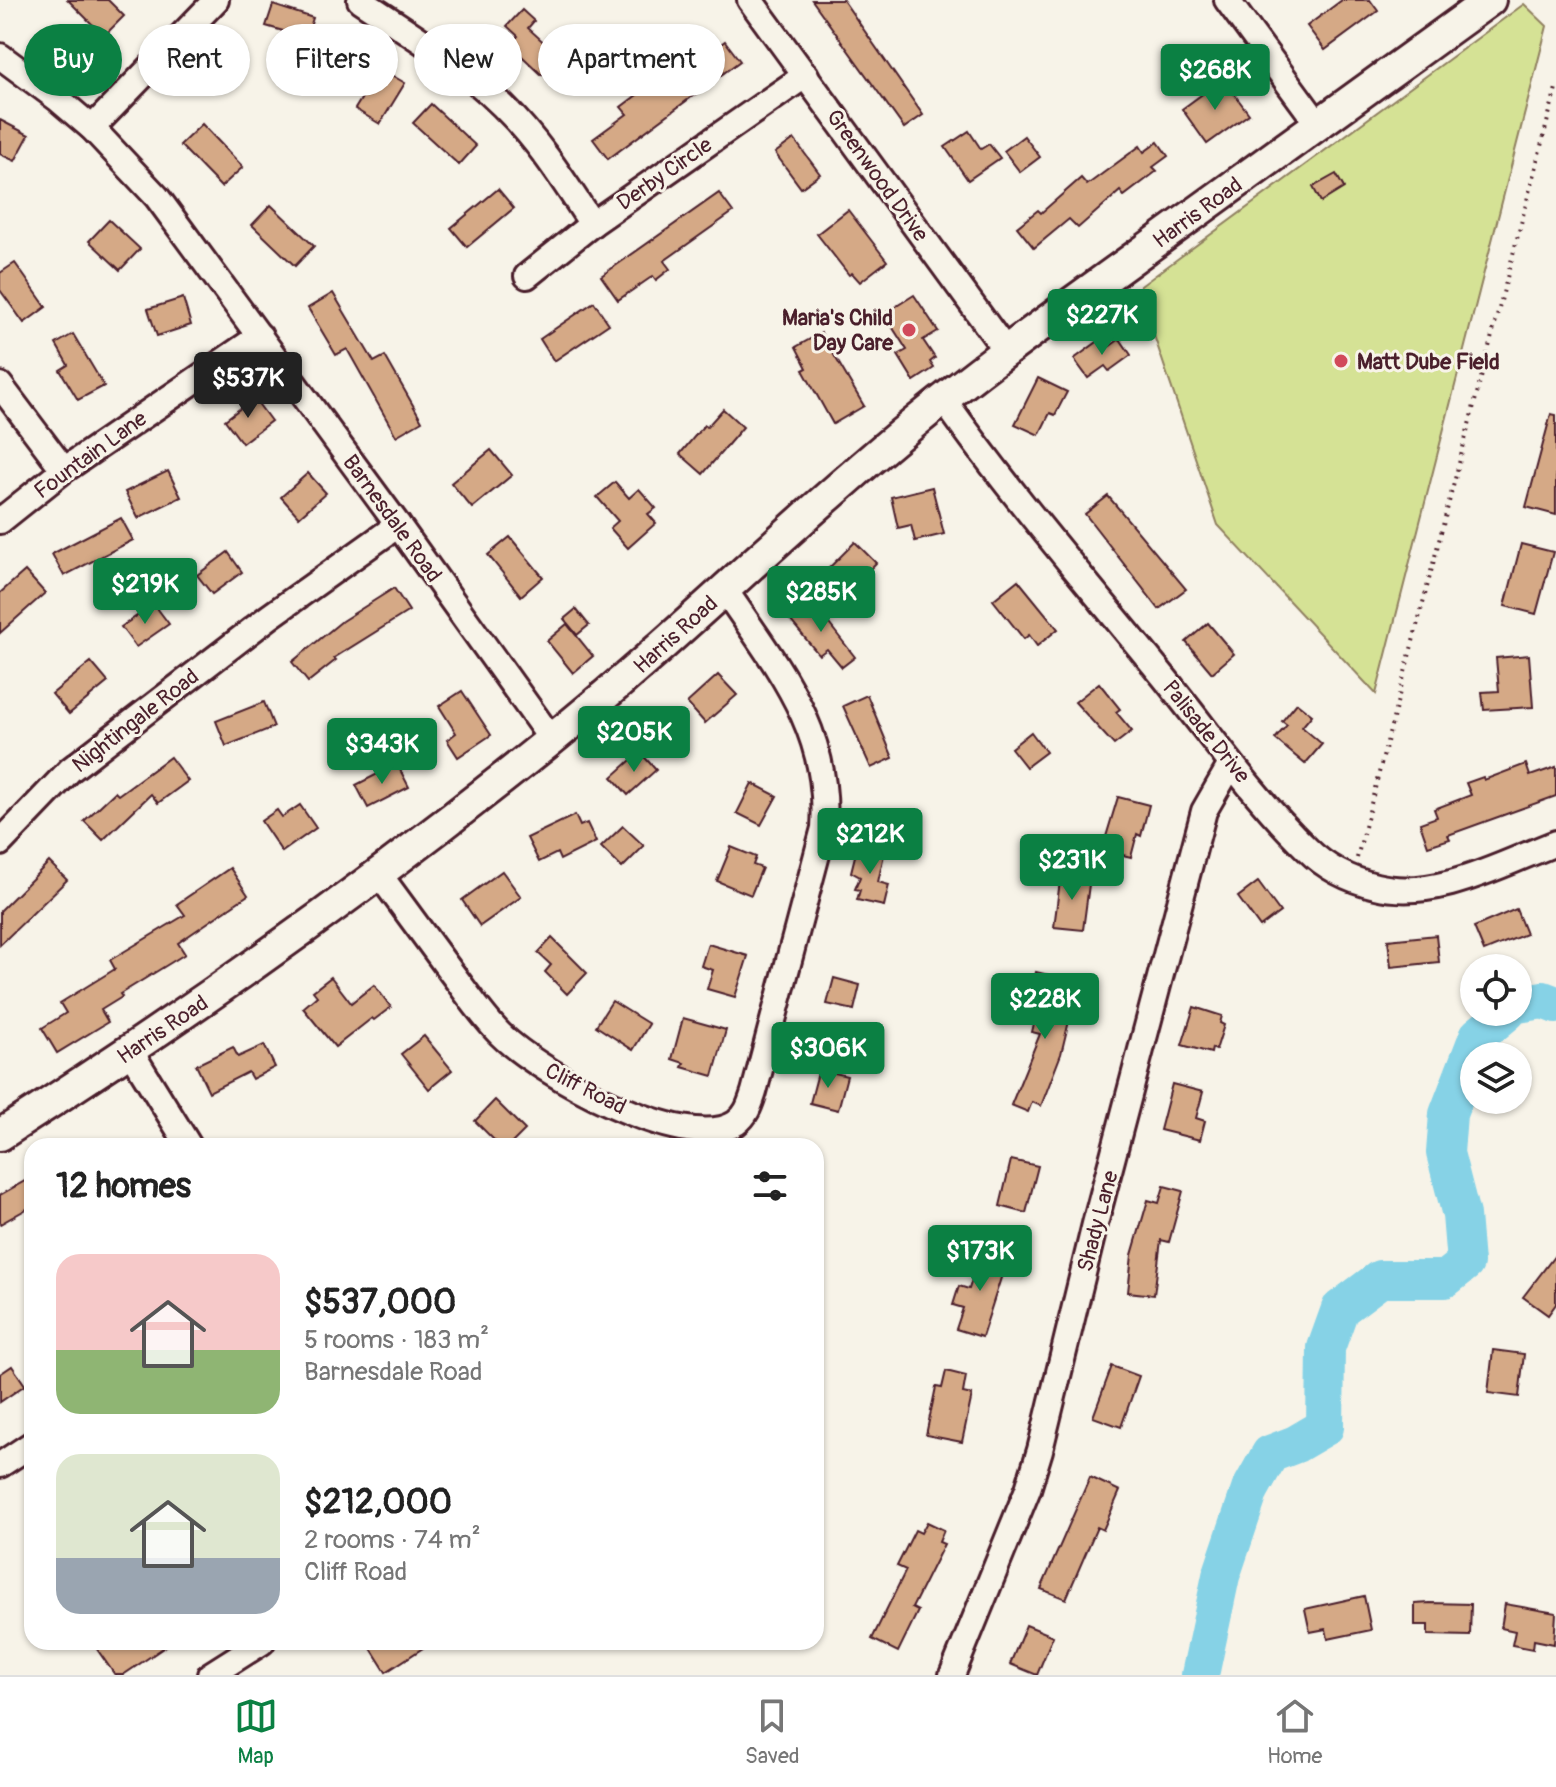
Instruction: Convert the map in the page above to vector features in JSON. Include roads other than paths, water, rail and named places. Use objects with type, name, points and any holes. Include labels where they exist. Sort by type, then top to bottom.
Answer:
[{"type":"street","points":[[92,128],[216,0]]},
{"type":"street","points":[[360,0],[444,56],[503,105],[542,150],[592,224]]},
{"type":"street","name":"Greenwood Drive","points":[[750,0],[1006,351]]},
{"type":"street","points":[[1227,0],[1318,124]]},
{"type":"street","name":"Harris Road","points":[[0,1135],[131,1052],[379,874],[552,740],[725,590],[841,483],[1006,351],[1490,0]]},
{"type":"street","name":"Barnesdale Road","points":[[0,56],[92,128],[157,197],[552,740]]},
{"type":"street","name":"Derby Circle","points":[[527,276],[592,224],[806,75]]},
{"type":"street","name":"Fountain Lane","points":[[0,521],[64,470],[260,336]]},
{"type":"street","points":[[0,385],[64,470]]},
{"type":"street","name":"Palisade Drive","points":[[944,400],[1002,479],[1166,679],[1231,764],[1307,850],[1330,868],[1349,878],[1379,887],[1422,889],[1457,881],[1556,843]]},
{"type":"street","name":"Nightingale Road","points":[[0,843],[70,770],[281,608],[398,525]]},
{"type":"street","name":"Cliff Road","points":[[379,874],[479,1009],[519,1052],[571,1085],[684,1130],[702,1132],[736,1123],[748,1110],[754,1092],[824,828],[825,804],[819,756],[801,710],[777,667],[725,590]]},
{"type":"street","name":"Shady Lane","points":[[952,1675],[1036,1463],[1095,1224],[1204,811],[1231,764]]},
{"type":"street","points":[[131,1052],[184,1138]]},
{"type":"street","points":[[0,1465],[24,1449]]},
{"type":"street","points":[[210,1675],[249,1650]]},
{"type":"waterway","points":[[1532,1002],[1543,1000],[1556,1005]]},
{"type":"waterway","points":[[1200,1675],[1221,1576],[1250,1490],[1270,1454],[1296,1444],[1325,1427],[1326,1348],[1340,1309],[1380,1279],[1445,1279],[1465,1263],[1461,1215],[1445,1153],[1448,1114],[1478,1036],[1490,1026]]},
{"type":"place","name":"Maria's Child Day Care","points":[[909,330]]},
{"type":"place","name":"Matt Dube Field","points":[[1341,361]]}]
